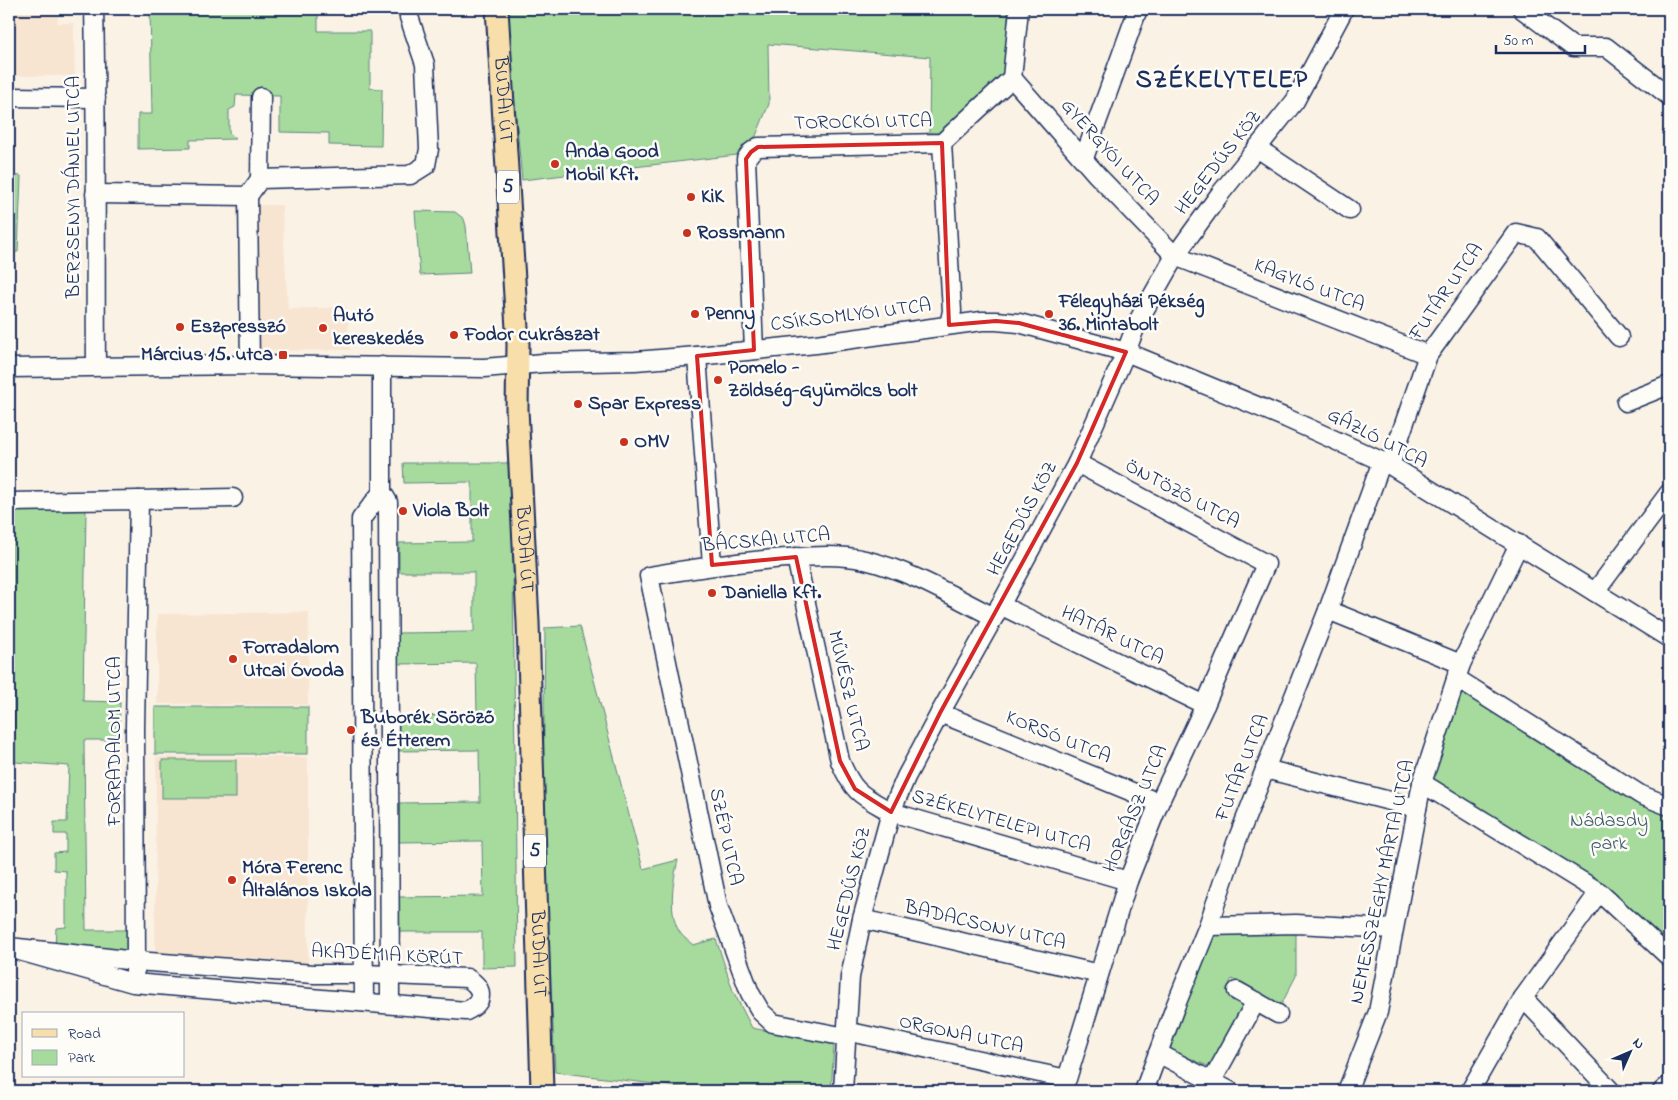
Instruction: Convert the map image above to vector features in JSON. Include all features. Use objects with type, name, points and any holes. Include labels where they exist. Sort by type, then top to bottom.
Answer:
[{"type":"main road","name":"BUDAI ÚT","points":[[496,9],[518,344],[517,409],[528,622],[542,1091]]},
{"type":"street","name":"BERZSENYI DÁNIEL UTCA","points":[[94,9],[96,98],[96,366]]},
{"type":"street","points":[[260,179],[410,176],[426,165],[429,149],[425,64],[408,9]]},
{"type":"street","points":[[1012,78],[1019,9]]},
{"type":"street","points":[[1084,158],[1138,9]]},
{"type":"street","name":"HEGEDŰS KÖZ","points":[[843,1091],[850,977],[862,919],[891,812],[906,777],[1077,463],[1137,323],[1175,256],[1220,194],[1296,101],[1344,9]]},
{"type":"street","points":[[1522,9],[1573,47],[1606,47],[1669,96]]},
{"type":"street","name":"TOROCKÓI UTCA","points":[[754,350],[746,159],[751,152],[758,147],[942,143],[1012,78]]},
{"type":"street","name":"GYERGYÓI UTCA","points":[[1012,78],[1098,175],[1175,256]]},
{"type":"street","points":[[9,97],[96,98]]},
{"type":"street","points":[[250,365],[248,196],[260,179],[261,97]]},
{"type":"street","points":[[942,143],[952,311],[949,325]]},
{"type":"street","points":[[1257,148],[1350,210]]},
{"type":"street","points":[[95,194],[248,196]]},
{"type":"street","name":"FUTÁR UTCA","points":[[1144,1091],[1208,926],[1236,843],[1428,355],[1516,233],[1537,238],[1619,337]]},
{"type":"street","name":"KAGYLÓ UTCA","points":[[1175,256],[1428,355]]},
{"type":"street","name":"CSÍKSOMLYÓI UTCA","points":[[518,366],[543,363],[635,361],[697,356],[816,344],[949,325],[996,321],[1019,323],[1126,352]]},
{"type":"street","name":"GÁZLÓ UTCA","points":[[1126,352],[1286,418],[1386,463],[1669,638]]},
{"type":"street","points":[[697,356],[712,565]]},
{"type":"street","points":[[9,368],[250,365],[484,368],[518,366]]},
{"type":"street","points":[[382,366],[382,492],[388,502],[390,1004]]},
{"type":"street","points":[[1626,402],[1669,385]]},
{"type":"street","name":"ÖNTÖZŐ UTCA","points":[[1077,463],[1266,564]]},
{"type":"street","points":[[364,1002],[361,519],[382,492]]},
{"type":"street","points":[[1595,592],[1669,493]]},
{"type":"street","points":[[9,502],[233,498]]},
{"type":"street","name":"FORRADALOM UTCA","points":[[133,983],[136,962],[135,727],[139,500]]},
{"type":"street","name":"NEMESSZEGHY MÁRTA UTCA","points":[[1347,1091],[1378,1012],[1422,783],[1458,671],[1519,544]]},
{"type":"street","name":"BÁCSKAI UTCA","points":[[649,576],[712,565],[796,557],[846,556],[887,566],[912,575],[997,611]]},
{"type":"street","name":"MŰVÉSZ UTCA","points":[[796,557],[840,761],[849,781],[855,789],[863,796],[891,812]]},
{"type":"street","name":"HORGÁSZ UTCA","points":[[1067,1079],[1128,881],[1160,803],[1266,564]]},
{"type":"street","name":"SZÉP UTCA","points":[[649,576],[718,906],[750,993],[761,1012],[774,1023],[846,1034]]},
{"type":"street","points":[[1328,610],[1458,671],[1641,795],[1654,801],[1668,804]]},
{"type":"street","name":"HATÁR UTCA","points":[[997,611],[1205,705]]},
{"type":"street","name":"KORSÓ UTCA","points":[[940,712],[1160,803]]},
{"type":"street","points":[[1265,769],[1417,808]]},
{"type":"street","points":[[1422,783],[1599,892],[1669,957]]},
{"type":"street","name":"SZÉKELYTELEPI UTCA","points":[[891,812],[1128,881]]},
{"type":"street","points":[[1470,1091],[1523,998],[1599,892]]},
{"type":"street","name":"BADACSONY UTCA","points":[[862,919],[1099,974]]},
{"type":"street","points":[[1208,926],[1296,924],[1393,928]]},
{"type":"street","name":"AKADÉMIA KÖRÚT","points":[[9,947],[136,962],[314,974],[466,978],[478,987],[481,995],[473,1008],[466,1011],[133,983],[9,947]]},
{"type":"street","points":[[1238,990],[1278,1014]]},
{"type":"street","points":[[1523,998],[1611,1091]]},
{"type":"street","points":[[1212,1081],[1256,1001]]},
{"type":"street","name":"ORGONA UTCA","points":[[846,1034],[1067,1079]]},
{"type":"street","points":[[1158,1053],[1230,1091]]},
{"type":"street","points":[[1662,1091],[1669,1085]]},
{"type":"highlighted area","points":[[942,143],[949,325],[996,321],[1019,323],[1126,352],[1077,463],[940,713],[891,812],[855,789],[840,761],[796,557],[712,565],[697,356],[754,350],[746,159],[751,152],[758,147]]},
{"type":"shaded area","points":[[9,9],[57,9],[58,23],[74,23],[75,76],[9,76]]},
{"type":"shaded area","points":[[252,205],[282,205],[288,309],[347,307],[350,350],[256,351]]},
{"type":"shaded area","name":"Forradalom Utcai Óvoda","points":[[309,612],[308,705],[157,704],[157,614]]},
{"type":"shaded area","name":"Móra Ferenc Általános Iskola","points":[[156,757],[308,757],[308,967],[155,955]]},
{"type":"green space","points":[[150,9],[318,9],[318,31],[370,31],[370,88],[382,89],[381,146],[329,145],[329,133],[280,132],[280,96],[236,95],[235,107],[229,110],[229,133],[236,139],[190,140],[190,148],[138,149],[138,114],[152,114]]},
{"type":"green space","points":[[506,9],[1013,9],[1006,77],[944,133],[929,133],[930,57],[768,44],[769,104],[753,143],[746,145],[737,155],[522,180]]},
{"type":"green space","points":[[9,175],[21,176],[18,252],[9,252]]},
{"type":"green space","points":[[415,211],[455,212],[464,219],[470,273],[420,275]]},
{"type":"green space","points":[[403,463],[512,463],[517,967],[482,968],[482,932],[397,932],[397,897],[483,896],[482,841],[398,842],[398,803],[480,802],[479,750],[397,751],[397,716],[477,715],[476,663],[397,664],[396,633],[474,632],[474,572],[399,572],[399,543],[472,542],[472,482],[404,483]]},
{"type":"green space","points":[[11,509],[86,509],[83,701],[120,702],[119,740],[84,740],[86,930],[131,930],[131,955],[55,948],[56,928],[66,927],[66,871],[54,870],[54,853],[66,852],[66,834],[54,834],[54,822],[67,822],[69,766],[15,762]]},
{"type":"green space","points":[[580,626],[643,869],[678,860],[672,898],[674,918],[677,926],[682,935],[693,945],[716,939],[733,991],[752,1028],[834,1044],[831,1091],[713,1091],[555,1072],[543,807],[545,628]]},
{"type":"green space","name":"Nádasdy park","points":[[1457,686],[1669,808],[1669,947],[1597,881],[1430,777]]},
{"type":"green space","points":[[155,707],[308,707],[308,754],[155,754]]},
{"type":"green space","points":[[162,760],[236,760],[236,798],[162,798]]},
{"type":"green space","points":[[1296,924],[1296,976],[1281,1005],[1232,979],[1226,990],[1247,1003],[1212,1068],[1169,1049],[1215,925]]},
{"type":"place","name":"Anda Good Mobil Kft.","points":[[555,164]]},
{"type":"place","name":"KiK","points":[[691,197]]},
{"type":"place","name":"Rossmann","points":[[687,233]]},
{"type":"place","name":"Penny","points":[[695,314]]},
{"type":"place","name":"Félegyházi Pékség 36. Mintabolt","points":[[1049,314]]},
{"type":"place","name":"Eszpresszó","points":[[180,327]]},
{"type":"place","name":"Autó kereskedés","points":[[323,328]]},
{"type":"place","name":"Fodor cukrászat","points":[[454,335]]},
{"type":"place","name":"Március 15. utca","points":[[283,355]]},
{"type":"place","name":"Pomelo - Zöldség-Gyümölcs bolt","points":[[718,380]]},
{"type":"place","name":"Spar Express","points":[[578,404]]},
{"type":"place","name":"OMV","points":[[624,442]]},
{"type":"place","name":"Viola Bolt","points":[[403,511]]},
{"type":"place","name":"Daniella Kft.","points":[[712,593]]},
{"type":"place","name":"Forradalom Utcai Óvoda","points":[[233,659]]},
{"type":"place","name":"Buborék Söröző és Étterem","points":[[351,730]]},
{"type":"place","name":"Móra Ferenc Általános Iskola","points":[[232,880]]},
{"type":"district","name":"SZÉKELYTELEP","points":[[1222,81]]}]
